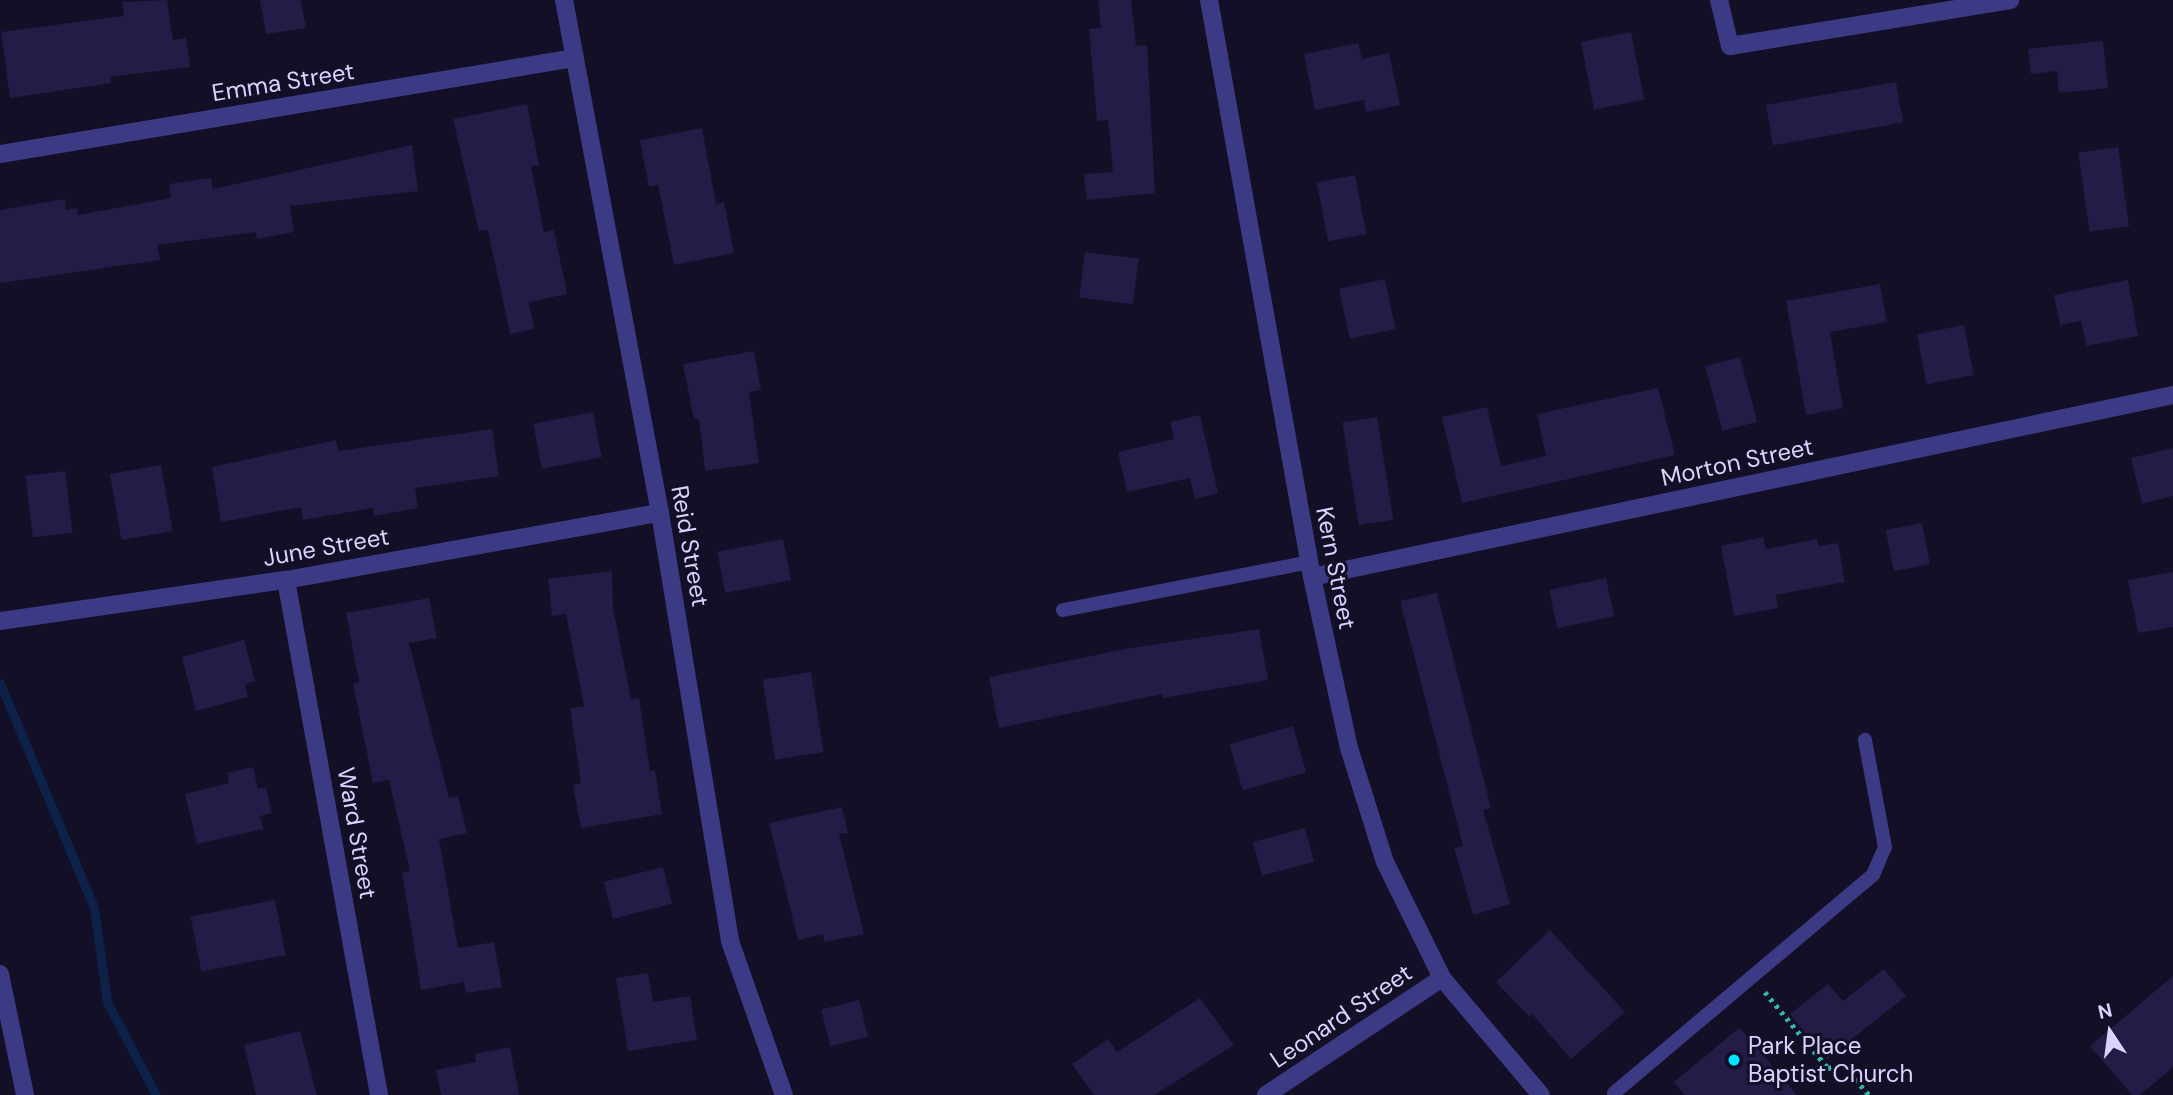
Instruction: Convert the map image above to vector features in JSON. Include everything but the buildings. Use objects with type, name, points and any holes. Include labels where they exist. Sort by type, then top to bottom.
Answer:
[{"type":"street","name":"Reid Street","points":[[564,0],[660,513],[730,941],[784,1095]]},
{"type":"street","name":"Kern Street","points":[[1209,0],[1310,570],[1349,748],[1385,862],[1442,978],[1541,1095]]},
{"type":"street","points":[[1719,0],[1730,46],[2010,0]]},
{"type":"street","name":"Emma Street","points":[[0,154],[575,58]]},
{"type":"street","name":"Morton Street","points":[[1310,570],[2173,395]]},
{"type":"street","name":"June Street","points":[[0,621],[286,580],[660,513]]},
{"type":"street","name":"Ward Street","points":[[286,580],[379,1095]]},
{"type":"street","points":[[0,974],[25,1095]]},
{"type":"street","name":"Leonard Street","points":[[1266,1095],[1442,978]]},
{"type":"lane","points":[[1063,610],[1310,570]]},
{"type":"lane","points":[[1613,1094],[1873,875],[1885,847],[1865,740]]},
{"type":"path","points":[[1752,977],[1828,1068],[1844,1066],[1869,1095]]},
{"type":"waterway","points":[[0,683],[94,908],[107,1002],[156,1095]]},
{"type":"place","name":"Park Place Baptist Church","points":[[1734,1060]]}]
